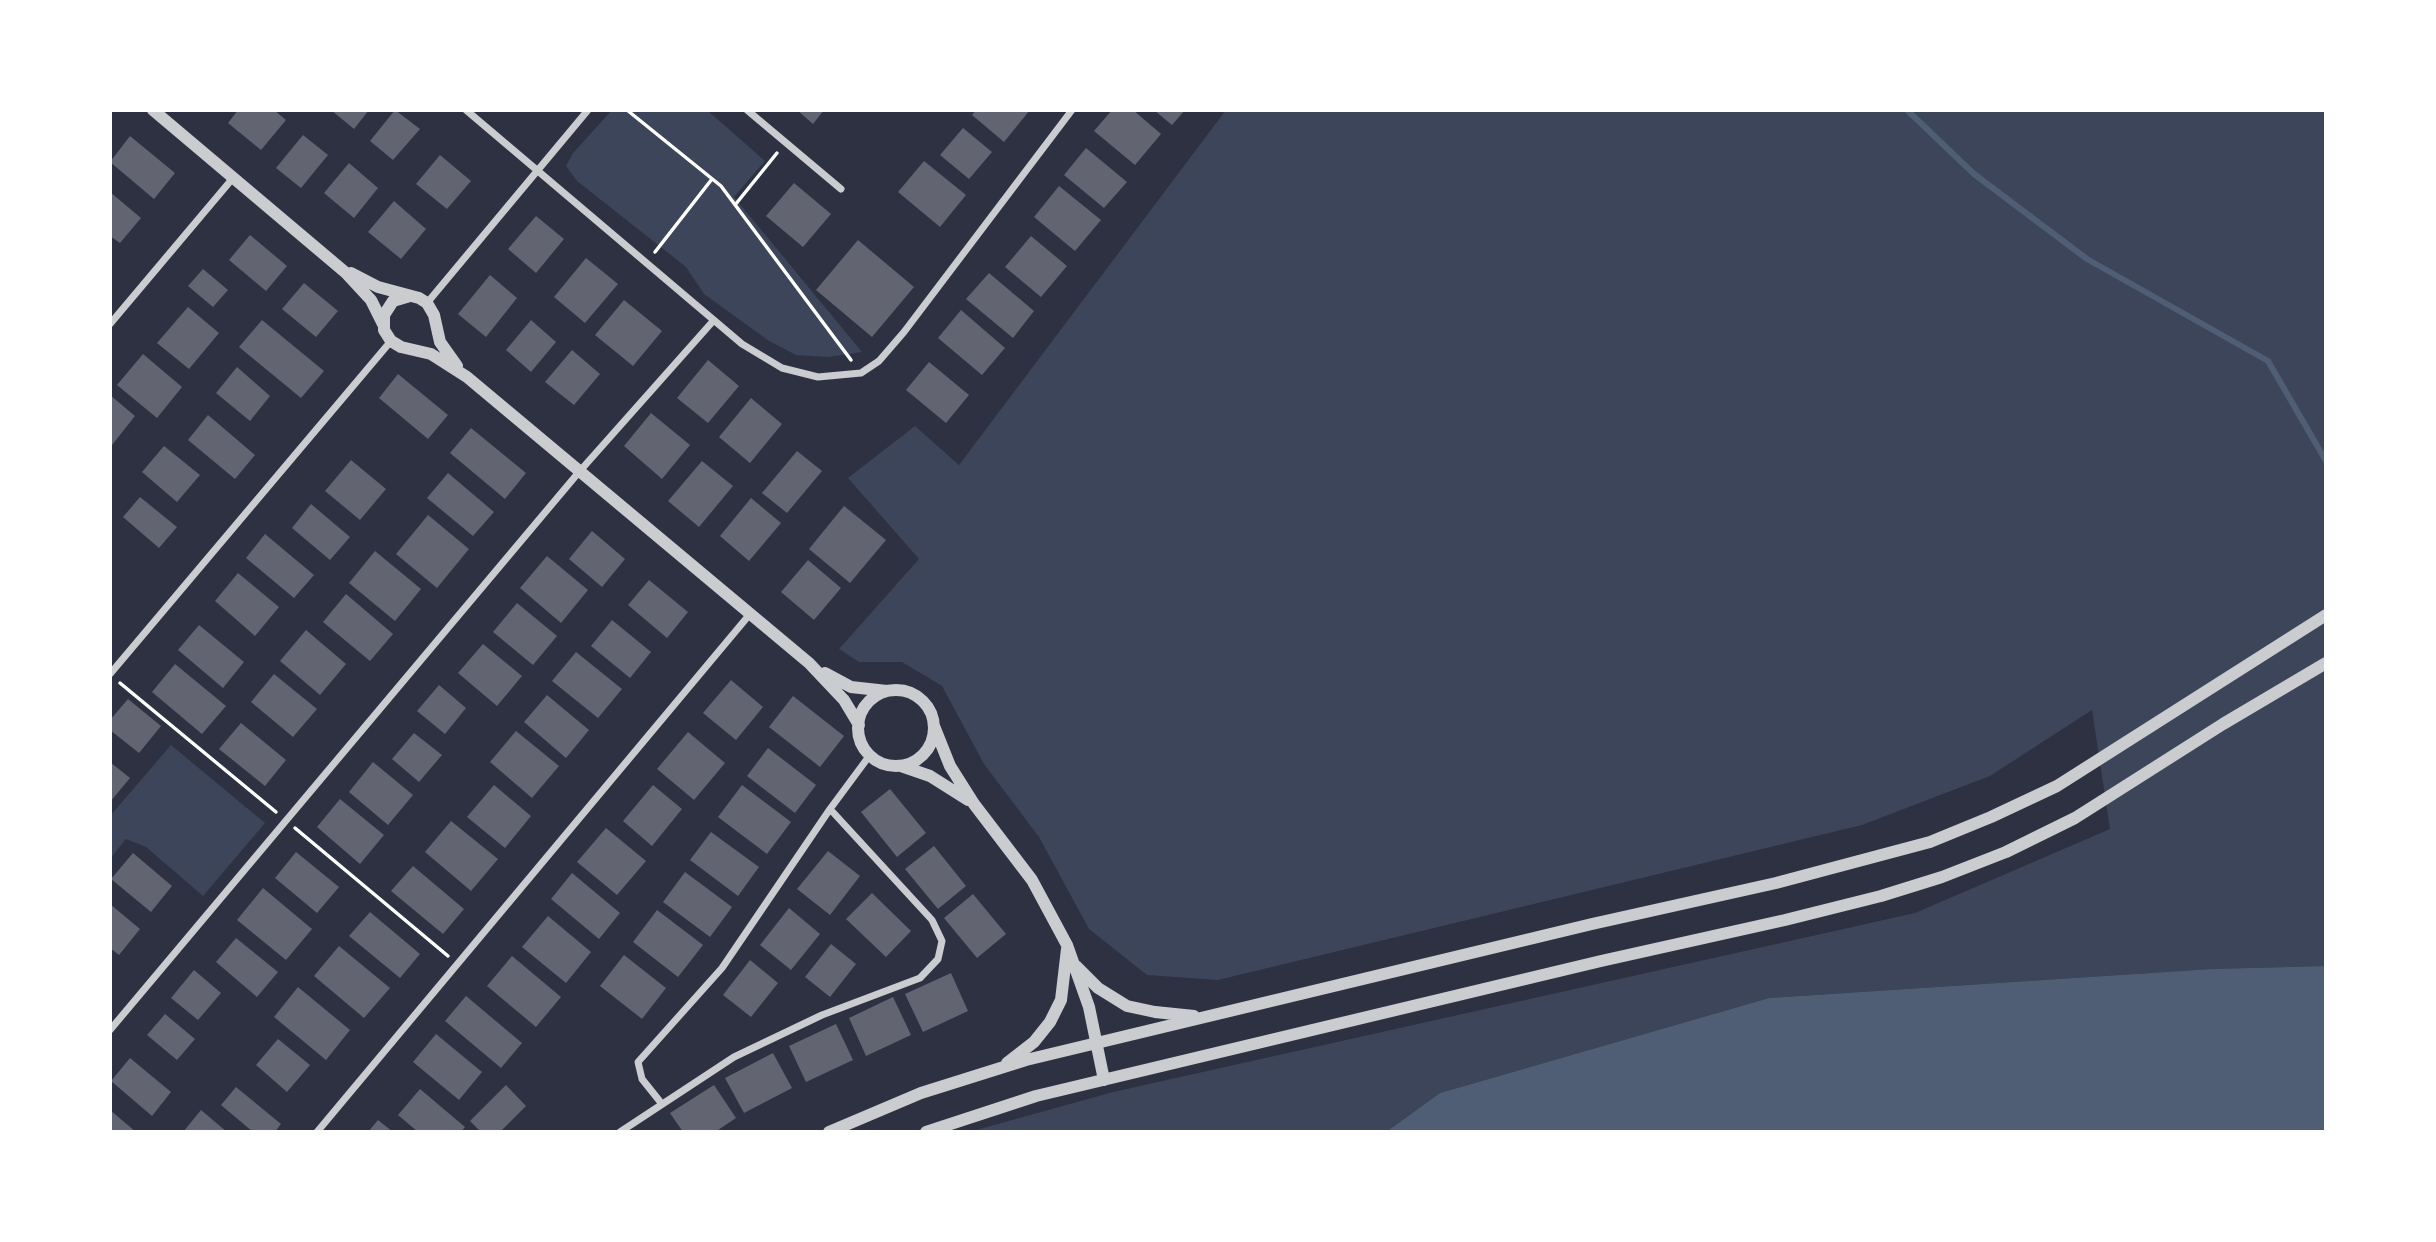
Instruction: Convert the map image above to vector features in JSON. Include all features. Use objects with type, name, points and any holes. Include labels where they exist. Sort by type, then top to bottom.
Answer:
[{"type":"street","points":[[153,110],[339,266],[370,300],[391,341],[431,354],[467,377],[809,663],[844,701],[859,725]]},
{"type":"street","points":[[466,110],[742,344],[782,368],[818,377],[860,373],[879,361],[904,332],[1072,110]]},
{"type":"street","points":[[427,303],[588,110]]},
{"type":"street","points":[[747,110],[841,189]]},
{"type":"street","points":[[110,324],[233,178]]},
{"type":"street","points":[[339,266],[378,287],[427,303],[444,348],[467,377]]},
{"type":"street","points":[[383,324],[387,307],[393,301],[410,296]]},
{"type":"street","points":[[110,1030],[579,472],[714,320]]},
{"type":"street","points":[[407,348],[423,344],[434,331],[435,323]]},
{"type":"street","points":[[110,674],[391,341]]},
{"type":"street","points":[[317,1132],[750,614]]},
{"type":"street","points":[[829,1132],[921,1093],[1001,1068],[1592,924],[1776,884],[1930,842],[2057,786],[2326,615]]},
{"type":"street","points":[[809,663],[851,687],[899,691],[916,696],[929,709],[950,766],[974,804],[1032,880],[1067,945],[1088,1007],[1104,1080]]},
{"type":"street","points":[[926,1132],[1036,1096],[1587,964],[1785,920],[1881,896],[1942,877],[2006,852],[2075,818],[2223,724],[2326,663]]},
{"type":"street","points":[[887,691],[877,696],[861,714],[859,725],[863,747],[870,755],[890,766],[914,762],[923,755],[933,739],[934,726]]},
{"type":"street","points":[[662,1104],[642,1079],[638,1062],[722,968],[870,755]]},
{"type":"street","points":[[901,766],[930,776],[974,804]]},
{"type":"street","points":[[620,1132],[734,1057],[822,1014],[920,978],[938,959],[942,941],[932,920],[830,809]]},
{"type":"street","points":[[1001,1068],[1034,1042],[1050,1022],[1061,1000],[1067,945]]},
{"type":"street","points":[[1074,964],[1098,988],[1127,1006],[1205,1017]]},
{"type":"path","points":[[627,110],[721,186],[860,373]]},
{"type":"path","points":[[735,205],[785,142]]},
{"type":"path","points":[[646,263],[712,179]]},
{"type":"shaded area","points":[[612,110],[707,110],[765,161],[734,197],[862,352],[828,357],[796,355],[769,341],[704,294],[686,267],[577,181],[566,166],[573,153]]},
{"type":"shaded area","points":[[1226,110],[2326,110],[2326,966],[2211,969],[1769,998],[1440,1093],[1386,1132],[969,1132],[1113,1092],[1915,913],[2110,829],[2092,710],[1990,776],[1862,825],[1218,980],[1147,975],[1089,929],[1039,837],[984,764],[942,686],[902,662],[859,662],[839,649],[919,559],[848,478],[915,426],[959,465]]},
{"type":"shaded area","points":[[171,745],[265,823],[203,896],[146,847],[126,839],[110,859],[110,816]]},
{"type":"shaded area","points":[[2326,966],[2326,1132],[1386,1132],[1440,1093],[1769,998],[2211,969]]},
{"type":"building","points":[[238,110],[274,110],[286,120],[261,150],[228,123]]},
{"type":"building","points":[[331,110],[369,110],[354,129]]},
{"type":"building","points":[[395,110],[420,129],[393,160],[370,141]]},
{"type":"building","points":[[797,110],[824,110],[813,124]]},
{"type":"building","points":[[976,110],[1030,110],[1004,142],[972,115]]},
{"type":"building","points":[[1112,110],[1133,110],[1161,134],[1135,165],[1094,131]]},
{"type":"building","points":[[1154,110],[1185,110],[1172,125]]},
{"type":"building","points":[[963,128],[992,152],[969,179],[940,155]]},
{"type":"building","points":[[303,135],[328,155],[301,188],[276,168]]},
{"type":"building","points":[[130,136],[175,173],[154,199],[110,162]]},
{"type":"building","points":[[1086,148],[1127,182],[1104,208],[1064,175]]},
{"type":"building","points":[[440,155],[471,181],[447,209],[416,184]]},
{"type":"building","points":[[924,161],[966,195],[940,227],[898,192]]},
{"type":"building","points":[[349,163],[378,188],[354,218],[324,193]]},
{"type":"building","points":[[794,183],[831,214],[803,247],[766,216]]},
{"type":"building","points":[[1059,186],[1101,220],[1075,251],[1034,217]]},
{"type":"building","points":[[110,192],[141,218],[120,243],[110,236]]},
{"type":"building","points":[[394,201],[426,229],[401,259],[368,232]]},
{"type":"building","points":[[536,216],[564,239],[536,273],[508,249]]},
{"type":"building","points":[[250,235],[287,266],[266,291],[229,260]]},
{"type":"building","points":[[1031,236],[1067,266],[1041,297],[1005,267]]},
{"type":"building","points":[[858,240],[914,287],[872,337],[816,290]]},
{"type":"building","points":[[586,258],[618,284],[585,323],[554,297]]},
{"type":"building","points":[[203,269],[228,290],[213,307],[188,286]]},
{"type":"building","points":[[989,273],[1034,311],[1013,338],[966,299]]},
{"type":"building","points":[[490,275],[517,298],[486,337],[458,314]]},
{"type":"building","points":[[304,283],[338,311],[316,337],[282,309]]},
{"type":"building","points":[[624,300],[662,331],[633,366],[595,335]]},
{"type":"building","points":[[188,307],[219,333],[189,369],[157,343]]},
{"type":"building","points":[[961,310],[1005,348],[982,375],[938,338]]},
{"type":"building","points":[[262,320],[324,371],[301,398],[239,347]]},
{"type":"building","points":[[531,320],[556,342],[531,372],[506,350]]},
{"type":"building","points":[[572,350],[600,374],[574,405],[545,382]]},
{"type":"building","points":[[143,354],[182,387],[157,418],[117,385]]},
{"type":"building","points":[[708,360],[739,386],[708,423],[677,398]]},
{"type":"building","points":[[929,362],[969,395],[946,423],[906,390]]},
{"type":"building","points":[[237,367],[270,396],[250,421],[216,393]]},
{"type":"building","points":[[398,374],[448,415],[428,439],[379,398]]},
{"type":"building","points":[[110,395],[135,416],[112,445],[110,443]]},
{"type":"building","points":[[751,398],[782,424],[750,463],[719,437]]},
{"type":"building","points":[[651,413],[690,445],[662,479],[624,446]]},
{"type":"building","points":[[208,415],[255,455],[235,479],[188,440]]},
{"type":"building","points":[[471,428],[526,473],[505,499],[450,453]]},
{"type":"building","points":[[164,446],[200,475],[177,502],[142,472]]},
{"type":"building","points":[[797,451],[822,471],[787,513],[762,493]]},
{"type":"building","points":[[351,460],[386,489],[360,520],[325,491]]},
{"type":"building","points":[[702,461],[733,486],[699,527],[668,501]]},
{"type":"building","points":[[448,473],[494,512],[473,536],[427,498]]},
{"type":"building","points":[[140,497],[177,527],[159,548],[123,517]]},
{"type":"building","points":[[751,498],[781,523],[749,561],[720,536]]},
{"type":"building","points":[[311,504],[350,537],[330,560],[292,528]]},
{"type":"building","points":[[844,506],[886,540],[850,583],[809,549]]},
{"type":"building","points":[[428,515],[469,549],[437,588],[396,554]]},
{"type":"building","points":[[592,531],[625,559],[602,587],[569,559]]},
{"type":"building","points":[[265,534],[314,575],[294,598],[246,558]]},
{"type":"building","points":[[375,551],[421,589],[395,621],[349,583]]},
{"type":"building","points":[[547,556],[588,590],[561,623],[520,588]]},
{"type":"building","points":[[808,560],[841,588],[814,620],[781,592]]},
{"type":"building","points":[[238,573],[279,607],[255,636],[215,601]]},
{"type":"building","points":[[649,580],[688,612],[667,638],[628,605]]},
{"type":"building","points":[[346,594],[393,634],[370,661],[323,622]]},
{"type":"building","points":[[517,603],[557,636],[533,665],[493,632]]},
{"type":"building","points":[[612,620],[651,652],[630,678],[591,646]]},
{"type":"building","points":[[199,625],[244,662],[223,688],[178,650]]},
{"type":"building","points":[[306,630],[346,664],[320,695],[280,661]]},
{"type":"building","points":[[483,644],[522,676],[497,706],[458,673]]},
{"type":"building","points":[[576,652],[622,689],[598,718],[552,681]]},
{"type":"building","points":[[175,664],[226,706],[202,734],[152,692]]},
{"type":"building","points":[[274,674],[317,709],[293,737],[251,702]]},
{"type":"building","points":[[731,680],[763,707],[736,740],[703,713]]},
{"type":"building","points":[[439,685],[466,708],[445,734],[417,711]]},
{"type":"building","points":[[547,695],[589,730],[566,758],[524,722]]},
{"type":"building","points":[[793,696],[844,736],[820,767],[769,727]]},
{"type":"building","points":[[128,699],[161,726],[139,753],[110,730],[110,720]]},
{"type":"building","points":[[241,723],[286,760],[265,786],[219,749]]},
{"type":"building","points":[[516,731],[559,766],[532,798],[490,762]]},
{"type":"building","points":[[688,732],[725,763],[694,800],[657,769]]},
{"type":"building","points":[[414,733],[442,755],[419,782],[392,759]]},
{"type":"building","points":[[768,748],[816,785],[795,813],[747,776]]},
{"type":"building","points":[[110,762],[130,778],[110,802]]},
{"type":"building","points":[[373,762],[413,795],[388,825],[349,792]]},
{"type":"building","points":[[494,785],[531,816],[505,848],[467,817]]},
{"type":"building","points":[[653,785],[682,809],[652,846],[623,821]]},
{"type":"building","points":[[742,785],[791,822],[767,854],[718,817]]},
{"type":"building","points":[[890,789],[926,833],[897,857],[861,812]]},
{"type":"building","points":[[340,799],[384,835],[360,864],[317,827]]},
{"type":"building","points":[[451,821],[498,859],[471,891],[425,852]]},
{"type":"building","points":[[606,828],[646,861],[617,895],[577,862]]},
{"type":"building","points":[[711,832],[759,867],[738,896],[690,860]]},
{"type":"building","points":[[934,846],[966,886],[938,909],[905,869]]},
{"type":"building","points":[[828,851],[860,876],[830,915],[797,889]]},
{"type":"building","points":[[296,852],[339,887],[317,913],[275,878]]},
{"type":"building","points":[[133,853],[172,886],[151,912],[111,879]]},
{"type":"building","points":[[413,866],[464,909],[443,934],[391,891]]},
{"type":"building","points":[[685,872],[732,907],[710,937],[663,902]]},
{"type":"building","points":[[572,873],[620,913],[599,939],[551,899]]},
{"type":"building","points":[[263,888],[312,929],[286,960],[237,920]]},
{"type":"building","points":[[872,893],[911,931],[886,957],[846,919]]},
{"type":"building","points":[[973,894],[1006,934],[977,958],[944,918]]},
{"type":"building","points":[[110,904],[140,929],[119,955],[110,948]]},
{"type":"building","points":[[789,908],[820,934],[791,970],[760,945]]},
{"type":"building","points":[[657,910],[703,945],[678,977],[633,942]]},
{"type":"building","points":[[370,912],[420,954],[400,978],[349,936]]},
{"type":"building","points":[[548,916],[591,952],[566,983],[522,947]]},
{"type":"building","points":[[236,938],[278,972],[257,997],[216,962]]},
{"type":"building","points":[[831,944],[856,964],[830,997],[805,977]]},
{"type":"building","points":[[339,946],[390,988],[364,1018],[314,976]]},
{"type":"building","points":[[624,955],[666,988],[642,1019],[600,986]]},
{"type":"building","points":[[512,956],[561,997],[536,1027],[487,986]]},
{"type":"building","points":[[750,960],[778,983],[751,1017],[723,995]]},
{"type":"building","points":[[194,970],[221,993],[198,1020],[171,998]]},
{"type":"building","points":[[951,973],[968,1011],[923,1032],[905,994]]},
{"type":"building","points":[[298,987],[350,1030],[326,1060],[274,1017]]},
{"type":"building","points":[[466,996],[522,1043],[501,1068],[445,1021]]},
{"type":"building","points":[[893,997],[911,1035],[866,1056],[849,1018]]},
{"type":"building","points":[[165,1014],[195,1039],[177,1060],[147,1035]]},
{"type":"building","points":[[836,1024],[853,1060],[806,1082],[789,1046]]},
{"type":"building","points":[[436,1034],[482,1072],[459,1100],[413,1062]]},
{"type":"building","points":[[278,1039],[310,1065],[287,1092],[256,1065]]},
{"type":"building","points":[[773,1053],[792,1088],[744,1113],[725,1078]]},
{"type":"building","points":[[130,1058],[171,1092],[152,1116],[111,1081]]},
{"type":"building","points":[[506,1085],[526,1106],[500,1132],[481,1132],[470,1121]]},
{"type":"building","points":[[714,1085],[736,1118],[715,1132],[683,1132],[670,1113]]},
{"type":"building","points":[[236,1087],[281,1124],[275,1132],[253,1132],[221,1105]]},
{"type":"building","points":[[420,1089],[465,1127],[461,1132],[418,1132],[398,1115]]},
{"type":"building","points":[[110,1110],[136,1132],[110,1132]]},
{"type":"building","points":[[201,1110],[227,1132],[183,1132]]},
{"type":"building","points":[[378,1120],[393,1132],[368,1132]]},
{"type":"waterway","points":[[1907,110],[1974,174],[2087,259],[2268,361],[2326,461]]}]
